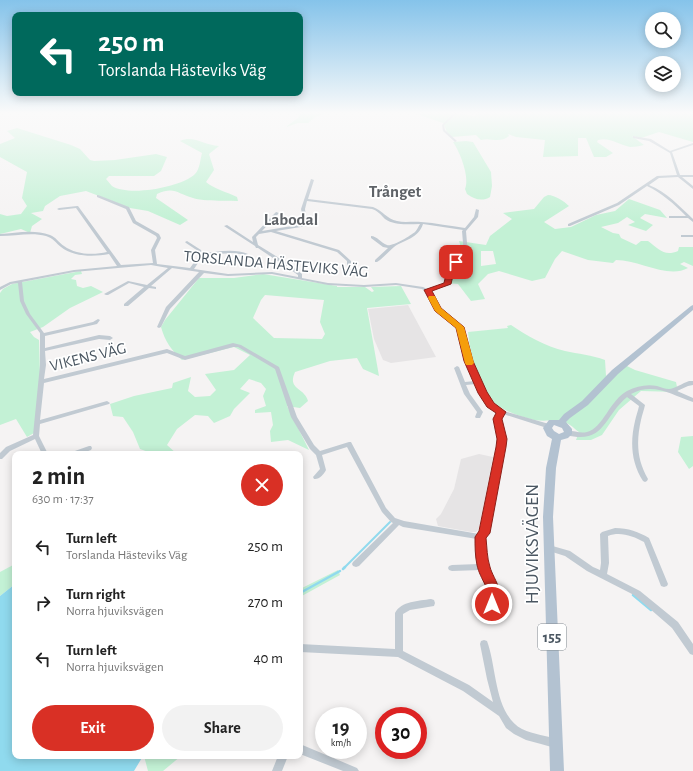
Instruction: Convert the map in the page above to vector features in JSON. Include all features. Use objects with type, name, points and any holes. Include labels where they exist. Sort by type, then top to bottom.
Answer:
[{"type":"main road","points":[[560,423],[585,403],[615,372],[693,308]]},
{"type":"main road","points":[[552,422],[560,423],[567,427],[568,433],[564,437],[557,437],[549,432],[547,426],[552,422]]},
{"type":"main road","name":"HJUVIKSVÄGEN","points":[[557,437],[549,491],[549,548],[557,771]]},
{"type":"street","points":[[664,149],[674,157],[678,175],[693,188]]},
{"type":"street","points":[[669,152],[678,149]]},
{"type":"street","points":[[569,225],[618,204],[658,177],[678,175],[693,176]]},
{"type":"street","points":[[258,232],[306,225],[303,212],[312,180]]},
{"type":"street","points":[[646,185],[656,188],[671,198],[693,221]]},
{"type":"street","points":[[98,196],[128,208],[134,222],[158,235],[159,238],[153,250],[154,264]]},
{"type":"street","points":[[306,200],[373,208],[379,210],[387,218],[394,222],[422,223],[465,229]]},
{"type":"street","points":[[59,209],[77,207],[119,266]]},
{"type":"street","points":[[477,210],[475,218],[465,229],[463,236],[467,250],[466,255],[452,265],[448,284],[428,290],[438,309],[460,327],[468,361],[487,401],[502,412],[547,426]]},
{"type":"street","points":[[254,237],[276,214]]},
{"type":"street","points":[[670,217],[689,217]]},
{"type":"street","points":[[376,261],[391,247],[414,236],[422,223]]},
{"type":"street","points":[[226,226],[290,266],[300,275],[300,278]]},
{"type":"street","points":[[269,231],[338,251],[349,261],[349,272]]},
{"type":"street","points":[[0,235],[42,234],[53,238],[64,248],[72,251],[94,254],[110,253]]},
{"type":"street","points":[[240,236],[254,237]]},
{"type":"street","points":[[682,236],[693,236]]},
{"type":"street","points":[[254,237],[258,247]]},
{"type":"street","points":[[372,237],[384,246],[391,247]]},
{"type":"street","points":[[187,242],[198,249],[200,254]]},
{"type":"street","points":[[200,254],[233,252],[246,254]]},
{"type":"street","points":[[191,270],[200,254]]},
{"type":"street","name":"TORSLANDA HÄSTEVIKS VÄG","points":[[0,289],[6,285],[20,281],[74,271],[154,264],[170,268],[235,275],[272,273],[350,285],[400,284],[428,290]]},
{"type":"street","points":[[126,305],[170,268]]},
{"type":"street","points":[[159,327],[168,308],[203,271]]},
{"type":"street","name":"VIKENS VÄG","points":[[20,281],[22,301],[28,314],[41,331],[42,335],[43,350],[36,436]]},
{"type":"street","points":[[106,294],[128,282],[154,288]]},
{"type":"street","name":"VIKENS VÄG","points":[[42,335],[95,324],[98,320]]},
{"type":"street","name":"VIKENS VÄG","points":[[43,350],[99,337],[110,338]]},
{"type":"street","name":"VIKENS VÄG","points":[[41,382],[168,351],[185,358],[233,345],[263,359],[279,372],[294,417],[312,448],[319,454]]},
{"type":"street","points":[[457,368],[469,398],[480,412],[478,417]]},
{"type":"street","points":[[463,384],[478,382]]},
{"type":"street","points":[[672,391],[683,384],[693,383]]},
{"type":"street","points":[[568,433],[583,436],[593,433],[621,399],[627,394],[648,386],[672,391],[693,400]]},
{"type":"street","points":[[627,394],[642,405],[637,424],[635,443],[638,466],[646,479]]},
{"type":"street","points":[[38,423],[107,403]]},
{"type":"street","points":[[480,537],[484,533],[501,447],[502,439],[497,419],[502,412]]},
{"type":"street","points":[[0,457],[8,449],[36,436],[44,451]]},
{"type":"street","points":[[316,477],[323,470],[319,454],[348,444],[384,510],[397,522],[480,537]]},
{"type":"street","points":[[82,451],[89,448]]},
{"type":"street","points":[[356,564],[397,522]]},
{"type":"street","points":[[603,575],[605,563],[604,534],[612,531],[632,532],[647,540],[664,584]]},
{"type":"street","points":[[480,537],[484,566],[494,591],[495,600],[492,604],[482,606]]},
{"type":"street","points":[[549,548],[567,553],[587,567],[637,593],[675,625],[693,651]]},
{"type":"street","points":[[452,568],[484,566]]},
{"type":"street","points":[[399,653],[398,614],[402,610],[431,603]]},
{"type":"street","points":[[484,644],[501,712]]},
{"type":"street","points":[[303,648],[399,653],[466,688],[501,712],[511,725],[518,731],[556,743]]},
{"type":"street","points":[[303,750],[354,771]]},
{"type":"street","points":[[277,771],[282,759]]},
{"type":"shaded area","points":[[408,305],[436,357],[391,363],[383,360],[374,339],[368,309]]},
{"type":"shaded area","points":[[479,454],[493,457],[479,529],[476,532],[471,532],[438,526],[436,519],[441,514],[454,489],[461,459]]},
{"type":"green space","points":[[0,149],[80,149],[90,160],[94,161],[115,160],[156,154],[167,157],[161,171],[154,176],[109,176],[106,179],[112,186],[130,191],[155,189],[179,183],[188,179],[197,172],[199,167],[202,153],[195,149],[215,149],[209,154],[214,170],[206,182],[217,189],[237,197],[238,201],[198,199],[172,191],[157,194],[156,198],[188,220],[180,225],[148,211],[130,208],[86,191],[60,196],[45,206],[43,211],[31,213],[42,219],[32,226],[30,233],[21,229],[0,234],[0,214],[7,216],[21,214],[27,206],[22,198],[27,172],[0,157]]},
{"type":"green space","points":[[457,149],[477,149],[491,172],[492,186],[490,197],[487,199],[481,200],[467,194],[465,189],[465,171]]},
{"type":"green space","points":[[544,149],[578,149],[578,156],[543,157]]},
{"type":"green space","points":[[591,149],[607,149],[613,153],[606,157],[594,157]]},
{"type":"green space","points":[[548,195],[554,196],[569,206],[544,222],[555,229],[571,227],[596,215],[615,211],[629,199],[660,210],[667,218],[645,214],[640,218],[653,225],[646,231],[628,225],[635,222],[627,217],[618,223],[601,227],[613,233],[619,234],[621,238],[636,245],[641,241],[648,241],[665,253],[673,253],[678,251],[679,247],[693,247],[693,266],[684,262],[680,264],[688,268],[680,271],[662,270],[625,261],[616,260],[613,263],[588,260],[562,251],[555,259],[545,278],[532,281],[499,271],[488,274],[478,284],[485,299],[471,301],[458,284],[445,283],[447,268],[462,251],[459,241],[486,245],[490,236],[512,219],[503,213],[534,209],[544,197]],"holes":[[[481,251],[493,251],[496,264],[481,266]]]},
{"type":"green space","points":[[81,271],[82,274],[75,275],[71,279],[76,280],[77,286],[83,288],[91,286],[103,292],[70,308],[43,327],[30,332],[39,340],[40,374],[34,433],[27,437],[16,419],[0,425],[0,293],[3,289],[12,284]]},
{"type":"green space","points":[[263,274],[337,287],[365,287],[372,292],[374,291],[371,287],[401,286],[411,304],[367,308],[379,376],[363,369],[357,358],[330,361],[295,372],[293,382],[306,396],[308,401],[300,408],[287,406],[309,450],[288,440],[271,442],[270,431],[273,425],[271,412],[255,413],[255,410],[266,406],[263,396],[266,389],[261,383],[249,379],[240,389],[250,393],[234,409],[230,416],[214,423],[208,416],[195,415],[177,429],[167,445],[174,451],[146,451],[140,449],[133,432],[123,417],[113,416],[110,404],[134,396],[172,388],[173,383],[191,377],[188,391],[195,397],[210,396],[216,390],[205,374],[234,370],[250,355],[234,347],[182,360],[169,345],[164,337],[161,327],[199,278],[234,278]],"holes":[[[265,295],[324,300],[320,322],[325,334],[322,339],[274,338],[253,318],[261,300]]]},
{"type":"green space","points":[[511,325],[530,337],[550,346],[605,360],[606,376],[621,363],[635,370],[676,382],[678,392],[641,391],[619,410],[602,435],[591,440],[576,440],[579,432],[570,425],[557,421],[538,421],[514,414],[497,405],[485,391],[476,372],[468,332],[508,328],[507,326]]},
{"type":"green space","points":[[693,436],[693,466],[689,469],[678,452],[681,437]]},
{"type":"green space","points":[[12,566],[12,586],[0,596],[0,572]]},
{"type":"green space","points":[[338,570],[340,575],[303,595],[303,588]]},
{"type":"green space","points":[[145,759],[177,759],[163,771],[148,771]]},
{"type":"water","points":[[12,586],[12,759],[141,759],[134,771],[0,771],[0,596]]},
{"type":"waterway","points":[[343,569],[390,522]]},
{"type":"waterway","points":[[303,591],[340,571]]},
{"type":"waterway","points":[[633,595],[651,610]]},
{"type":"slow traffic","points":[[432,298],[438,309],[455,322],[462,330],[469,363]]},
{"type":"district","name":"Trånget","points":[[395,191]]},
{"type":"district","name":"Labodal","points":[[291,219]]},
{"type":"route","points":[[456,262],[451,266],[448,284],[428,290],[431,293],[438,309],[455,322],[462,330],[468,361],[478,385],[487,401],[493,407],[502,412],[497,419],[502,439],[501,447],[484,533],[480,537],[482,544],[482,559],[486,575],[494,591],[495,600],[492,604]]}]
